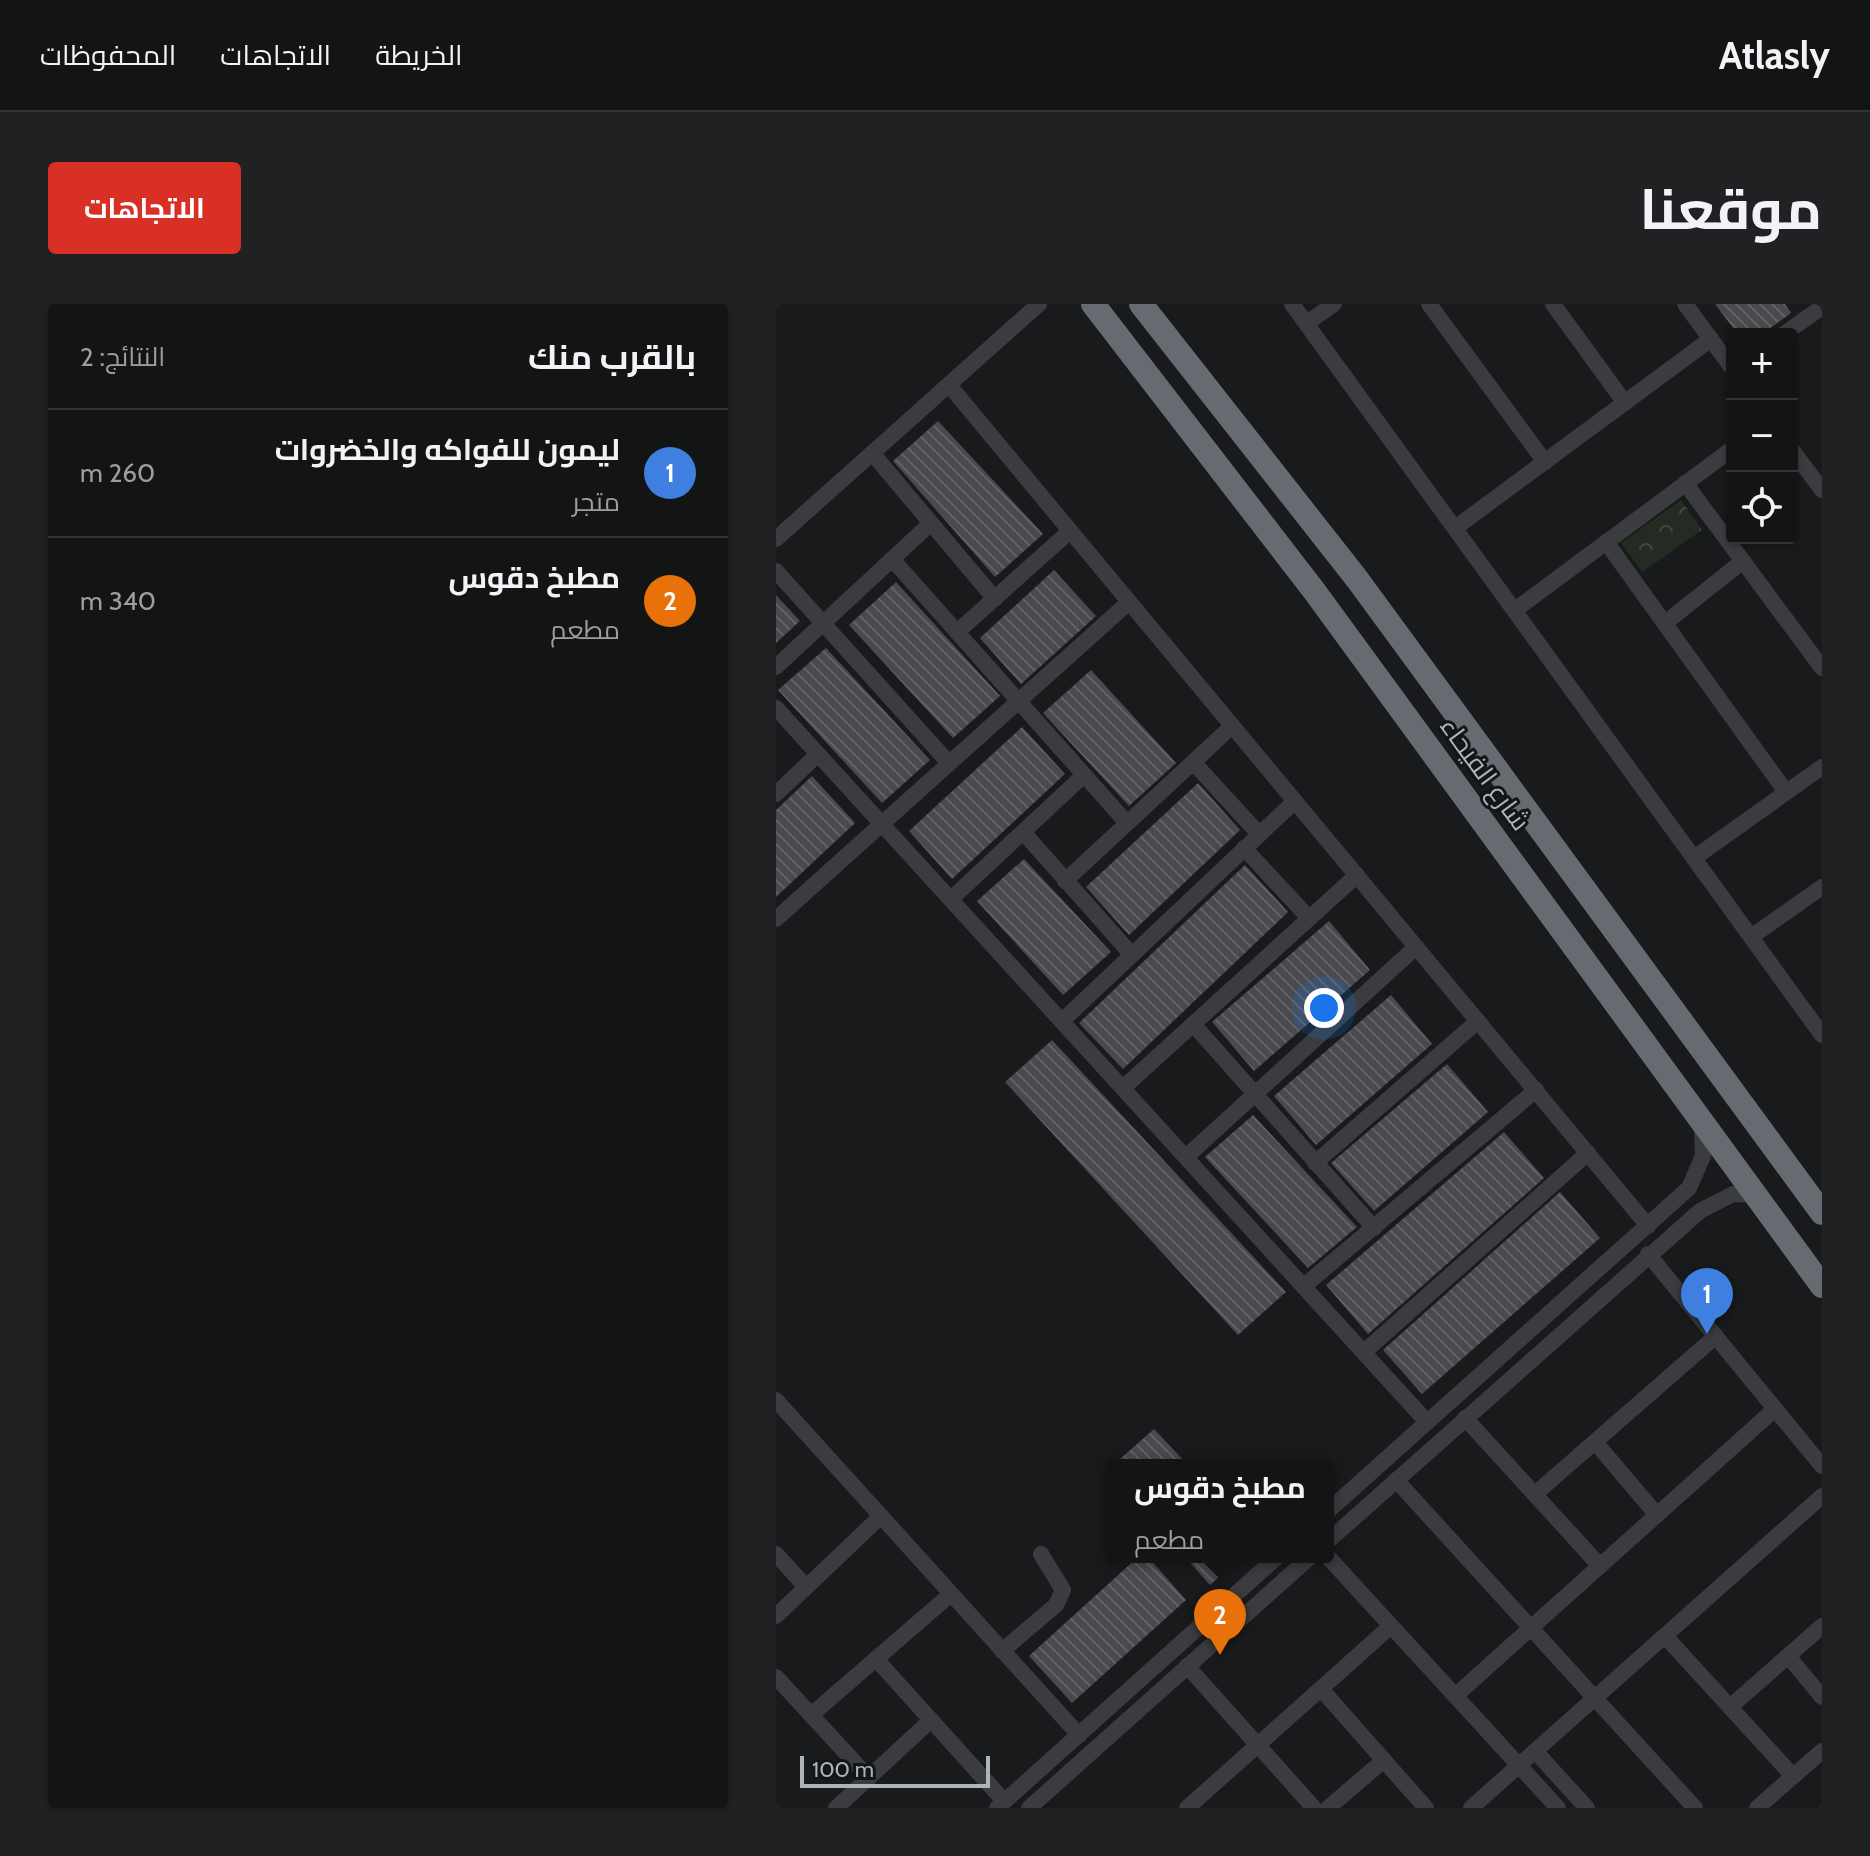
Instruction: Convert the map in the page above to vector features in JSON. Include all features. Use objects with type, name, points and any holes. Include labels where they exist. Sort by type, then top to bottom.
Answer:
[{"type":"highway","name":"شارع الفيحاء","points":[[1093,304],[1315,592],[1697,1110],[1822,1286]]},
{"type":"highway","name":"شارع الفيحاء","points":[[1141,304],[1357,579],[1618,939],[1822,1213]]},
{"type":"highway","points":[[1588,961],[1618,939]]},
{"type":"street","points":[[776,539],[1039,304]]},
{"type":"street","points":[[1292,304],[1822,1035]]},
{"type":"street","points":[[1307,323],[1334,304]]},
{"type":"street","points":[[1429,304],[1545,462]]},
{"type":"street","points":[[1553,304],[1625,403]]},
{"type":"street","points":[[1685,304],[1726,360]]},
{"type":"street","points":[[1792,328],[1822,307]]},
{"type":"street","points":[[1455,528],[1711,339]]},
{"type":"street","points":[[949,385],[1648,1226]]},
{"type":"street","points":[[872,453],[995,599]]},
{"type":"street","points":[[1515,610],[1726,453]]},
{"type":"street","points":[[1798,458],[1822,490]]},
{"type":"street","points":[[1685,483],[1822,668]]},
{"type":"street","points":[[776,667],[931,523]]},
{"type":"street","points":[[957,632],[1070,531]]},
{"type":"street","points":[[1606,542],[1786,792]]},
{"type":"street","points":[[892,559],[1127,823]]},
{"type":"street","points":[[1665,623],[1743,561]]},
{"type":"street","points":[[776,571],[949,763]]},
{"type":"street","points":[[776,919],[1129,602]]},
{"type":"street","points":[[776,708],[1427,1422]]},
{"type":"street","points":[[1065,881],[1232,726]]},
{"type":"street","points":[[776,794],[818,754]]},
{"type":"street","points":[[1193,762],[1259,834]]},
{"type":"street","points":[[1694,858],[1822,767]]},
{"type":"street","points":[[951,899],[1084,775]]},
{"type":"street","points":[[1062,1021],[1295,801]]},
{"type":"street","points":[[1023,832],[1132,955]]},
{"type":"street","points":[[1244,848],[1309,918]]},
{"type":"street","points":[[1123,1088],[1357,875]]},
{"type":"street","points":[[1751,937],[1822,887]]},
{"type":"street","points":[[1186,1157],[1416,947]]},
{"type":"street","points":[[1315,1163],[1478,1021]]},
{"type":"street","points":[[1193,1024],[1374,1228]]},
{"type":"street","points":[[1304,1286],[1536,1090]]},
{"type":"street","points":[[1334,1506],[1648,1226],[1695,1178],[1704,1144],[1697,1110]]},
{"type":"street","points":[[1364,1352],[1588,1153]]},
{"type":"street","points":[[1334,1536],[1648,1254],[1710,1203],[1733,1194],[1757,1195]]},
{"type":"street","points":[[1648,1254],[1822,1466]]},
{"type":"street","points":[[1535,1494],[1716,1336]]},
{"type":"street","points":[[1512,1347],[1526,1363]]},
{"type":"street","points":[[776,1400],[1079,1735]]},
{"type":"street","points":[[1455,1696],[1775,1409]]},
{"type":"street","points":[[1465,1418],[1600,1566]]},
{"type":"street","points":[[1595,1442],[1657,1515]]},
{"type":"street","points":[[1396,1480],[1695,1808]]},
{"type":"street","points":[[1471,1808],[1822,1496]]},
{"type":"street","points":[[776,1616],[881,1516]]},
{"type":"street","points":[[776,1554],[806,1587]]},
{"type":"street","points":[[1002,1651],[1056,1605],[1063,1590],[1041,1554]]},
{"type":"street","points":[[876,1659],[931,1720],[1000,1805],[1270,1563]]},
{"type":"street","points":[[1040,1804],[1187,1666],[1303,1563]]},
{"type":"street","points":[[1333,1563],[1558,1808]]},
{"type":"street","points":[[811,1715],[951,1594]]},
{"type":"street","points":[[1187,1808],[1391,1626]]},
{"type":"street","points":[[1730,1707],[1822,1626]]},
{"type":"street","points":[[1665,1636],[1793,1776]]},
{"type":"street","points":[[1788,1656],[1822,1697]]},
{"type":"street","points":[[1187,1666],[1314,1808]]},
{"type":"street","points":[[776,1677],[869,1778]]},
{"type":"street","points":[[1321,1689],[1426,1808]]},
{"type":"street","points":[[836,1808],[931,1720]]},
{"type":"street","points":[[1535,1751],[1587,1808]]},
{"type":"street","points":[[1757,1808],[1822,1751]]},
{"type":"street","points":[[1328,1808],[1384,1760]]},
{"type":"green space","points":[[1681,500],[1702,530],[1642,572],[1621,543]]},
{"type":"building","points":[[1715,304],[1785,304],[1791,313],[1770,328],[1733,328]]},
{"type":"building","points":[[938,421],[1043,534],[995,577],[893,461]]},
{"type":"building","points":[[1054,570],[1096,616],[1021,684],[980,638]]},
{"type":"building","points":[[896,582],[1000,696],[953,738],[849,625]]},
{"type":"building","points":[[776,595],[800,621],[776,643]]},
{"type":"building","points":[[826,648],[930,760],[882,803],[778,690]]},
{"type":"building","points":[[1091,670],[1176,763],[1129,806],[1043,713]]},
{"type":"building","points":[[1022,727],[1065,774],[952,879],[909,831]]},
{"type":"building","points":[[812,776],[855,823],[776,897],[776,810]]},
{"type":"building","points":[[1198,783],[1240,830],[1129,935],[1086,887]]},
{"type":"building","points":[[1024,859],[1111,952],[1063,995],[977,901]]},
{"type":"building","points":[[1245,865],[1288,912],[1123,1069],[1079,1023]]},
{"type":"building","points":[[1329,921],[1370,970],[1254,1071],[1212,1022]]},
{"type":"building","points":[[1391,995],[1432,1044],[1316,1145],[1274,1096]]},
{"type":"building","points":[[1052,1040],[1286,1292],[1238,1335],[1005,1082]]},
{"type":"building","points":[[1447,1064],[1488,1112],[1374,1211],[1331,1163]]},
{"type":"building","points":[[1253,1115],[1357,1227],[1308,1268],[1205,1157]]},
{"type":"building","points":[[1504,1132],[1544,1178],[1368,1334],[1326,1285]]},
{"type":"building","points":[[1560,1192],[1600,1238],[1422,1394],[1383,1350]]},
{"type":"building","points":[[1154,1429],[1182,1459],[1120,1459]]},
{"type":"building","points":[[1131,1563],[1153,1563],[1186,1600],[1072,1703],[1029,1656]]},
{"type":"building","points":[[1190,1563],[1234,1563],[1210,1585]]},
{"type":"place","name":"ليمون للفواكه والخضروات","points":[[1707,1334]]},
{"type":"place","name":"مطبخ دقوس","points":[[1220,1655]]}]
